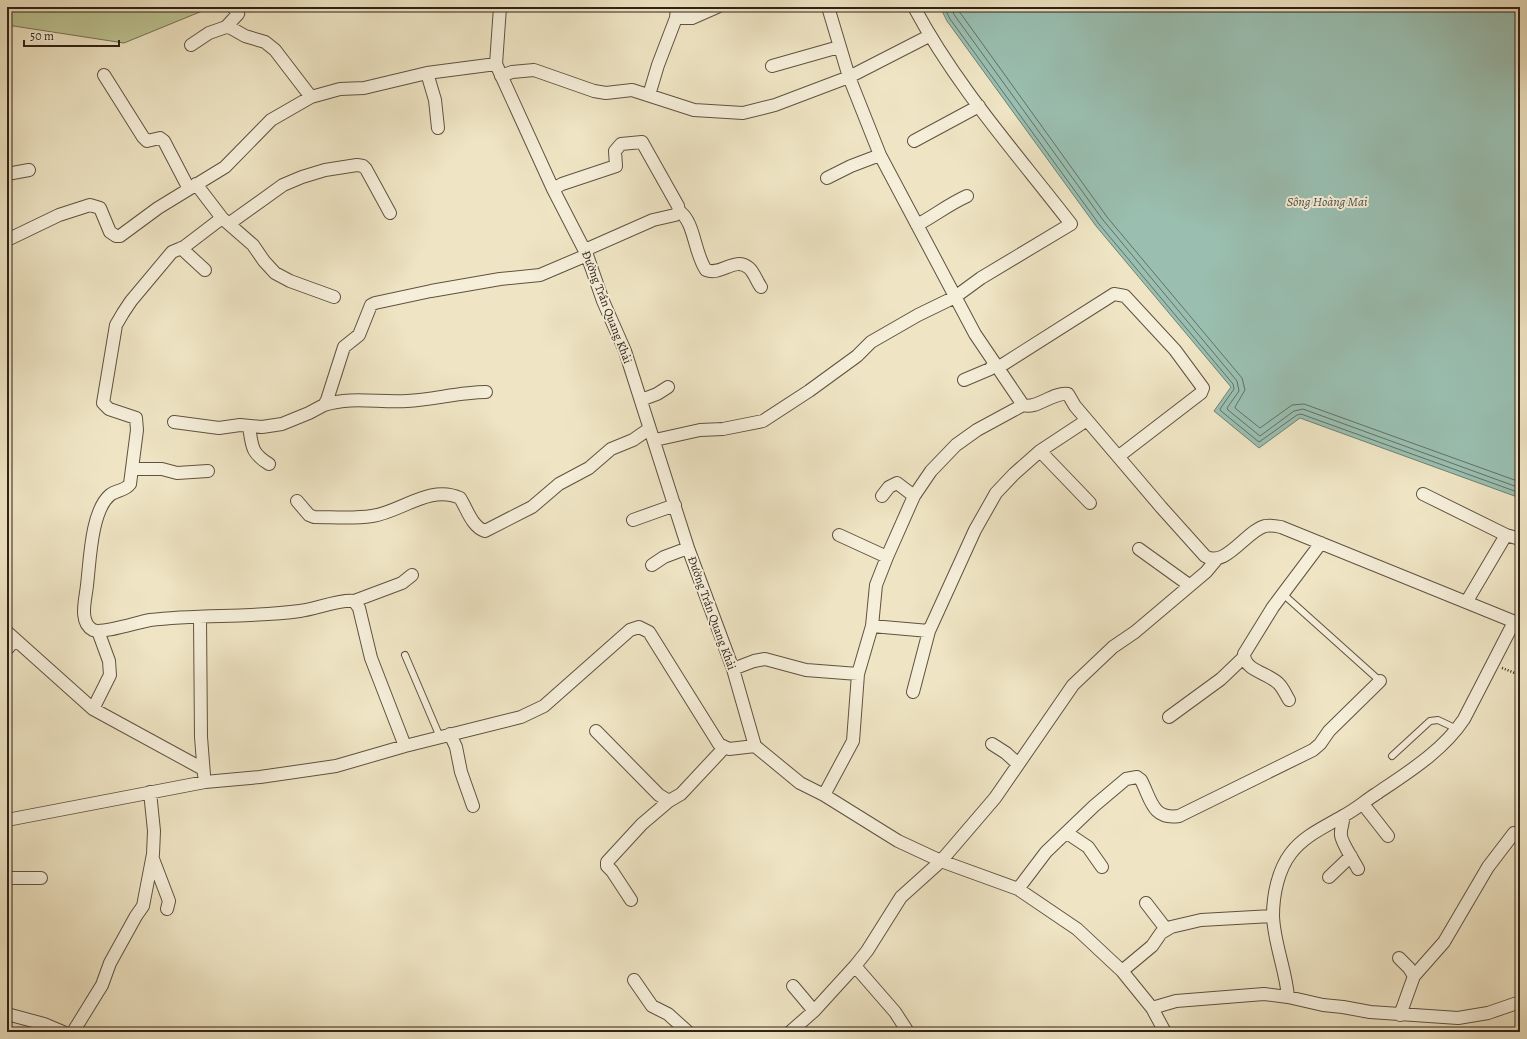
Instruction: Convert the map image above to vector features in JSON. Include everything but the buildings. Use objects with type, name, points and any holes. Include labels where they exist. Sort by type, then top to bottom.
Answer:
[{"type":"street","points":[[191,44],[209,33],[226,27],[238,14],[232,7]]},
{"type":"street","name":"Đường Trần Quang Khải","points":[[500,7],[496,64],[553,189],[586,252],[603,301],[625,351],[688,548],[733,669],[755,746]]},
{"type":"street","points":[[649,95],[676,13],[692,18],[717,7]]},
{"type":"street","points":[[828,7],[849,77],[880,155],[975,334],[989,357],[997,365],[1023,405]]},
{"type":"street","points":[[654,440],[700,430],[723,430],[763,421],[809,391],[857,356],[871,342],[955,296],[981,278],[1071,224],[979,106],[930,36],[914,7]]},
{"type":"street","points":[[226,27],[231,28],[245,36],[268,43],[311,97]]},
{"type":"street","points":[[501,76],[512,72],[534,70],[594,91],[606,93],[632,90],[694,110],[743,112],[775,106],[849,77],[930,36]]},
{"type":"street","points":[[772,66],[839,47]]},
{"type":"street","points":[[7,240],[59,216],[90,205],[100,208],[110,232],[116,236],[120,236],[158,208],[225,167],[271,120],[311,97],[340,89],[364,88],[428,73],[496,64]]},
{"type":"street","points":[[428,73],[435,100],[438,128]]},
{"type":"street","points":[[104,75],[143,137],[147,141],[160,138],[164,141],[192,186],[226,221],[253,244],[264,261],[275,273],[290,281],[334,297]]},
{"type":"street","points":[[914,141],[979,106]]},
{"type":"street","points":[[553,189],[562,184],[616,166],[617,162],[615,150],[620,144],[642,142],[678,206],[679,211],[686,217],[700,259],[706,270],[717,272],[733,264],[743,265],[750,269],[761,287]]},
{"type":"street","points":[[827,178],[851,166],[880,155]]},
{"type":"street","points":[[390,213],[363,166],[357,165],[325,170],[283,185],[226,221],[172,252],[131,301],[116,325],[103,403],[109,409],[136,418],[137,430],[130,484],[127,488],[117,490],[109,496],[102,506],[93,535],[84,617],[90,627],[98,631],[149,620],[300,611],[349,600],[354,601],[402,583],[412,575]]},
{"type":"street","points":[[7,174],[29,170]]},
{"type":"street","points":[[917,225],[945,207],[967,196]]},
{"type":"street","points":[[324,405],[330,395],[344,347],[359,335],[371,306],[375,303],[446,288],[500,279],[540,275],[653,220],[675,215],[679,211]]},
{"type":"street","points":[[180,248],[205,270]]},
{"type":"street","points":[[964,380],[997,365],[1114,294],[1120,294],[1129,299],[1175,350],[1203,388],[1201,393],[1119,456]]},
{"type":"street","points":[[641,400],[657,394],[668,387]]},
{"type":"street","points":[[174,422],[219,428],[249,426],[262,427],[282,424],[309,414],[324,405],[346,400],[406,402],[457,394],[486,392]]},
{"type":"street","points":[[824,794],[834,773],[853,741],[858,674],[872,626],[876,585],[887,556],[914,496],[931,471],[956,446],[976,430],[1023,405],[1030,406],[1059,394],[1068,394],[1087,420],[1119,456],[1160,507],[1205,556],[1216,560]]},
{"type":"street","points":[[913,692],[929,631],[991,500],[1002,485],[1040,451],[1087,420]]},
{"type":"street","points":[[249,426],[254,451],[260,458],[269,464]]},
{"type":"street","points":[[297,501],[309,515],[366,517],[380,514],[432,495],[444,493],[460,498],[473,521],[481,530],[485,531],[532,507],[560,484],[589,468],[610,449],[634,440],[649,429]]},
{"type":"street","points":[[1040,451],[1090,503]]},
{"type":"street","points":[[132,470],[162,469],[177,473],[208,471]]},
{"type":"street","points":[[882,496],[889,487],[896,483],[914,496]]},
{"type":"street","points":[[1423,494],[1506,535],[1520,539]]},
{"type":"street","points":[[633,520],[675,505]]},
{"type":"street","points":[[790,1032],[814,1011],[856,966],[901,897],[940,861],[995,798],[1073,685],[1113,647],[1157,614],[1206,572],[1216,560],[1226,555],[1256,531],[1265,526],[1281,527],[1467,601],[1517,623],[1454,734],[1412,768],[1363,804],[1308,836],[1291,853],[1280,874],[1273,916],[1277,943],[1288,984],[1288,997]]},
{"type":"street","points":[[839,535],[887,556]]},
{"type":"street","points":[[1467,601],[1506,535]]},
{"type":"street","points":[[1169,717],[1221,679],[1244,657],[1248,646],[1283,594],[1321,543]]},
{"type":"street","points":[[652,565],[664,557],[688,548]]},
{"type":"street","points":[[1139,549],[1189,585]]},
{"type":"street","points":[[354,601],[359,608],[370,658],[405,746]]},
{"type":"street","points":[[200,618],[201,737],[205,782]]},
{"type":"street","points":[[872,626],[929,631]]},
{"type":"street","points":[[7,820],[205,782],[260,777],[336,766],[405,746],[521,717],[535,712],[544,706],[630,630],[638,627],[644,628],[649,632],[719,744],[724,748],[735,749],[755,746],[800,783],[824,794],[898,840],[940,861],[1018,889],[1077,929],[1122,971],[1152,1008],[1165,1032]]},
{"type":"street","points":[[93,709],[110,674],[109,661],[98,631]]},
{"type":"street","points":[[7,649],[11,636],[93,709],[203,769]]},
{"type":"street","points":[[1244,657],[1249,665],[1278,683],[1289,700]]},
{"type":"street","points":[[733,669],[754,661],[766,659],[806,670],[858,674]]},
{"type":"street","points":[[1018,889],[1046,852],[1094,806],[1126,779],[1137,777],[1141,780],[1154,810],[1165,816],[1179,816],[1313,750],[1320,744],[1329,731],[1380,681]]},
{"type":"street","points":[[596,731],[658,795],[669,801]]},
{"type":"street","points":[[445,736],[456,747],[461,772],[473,806]]},
{"type":"street","points":[[992,744],[1006,753],[1018,764]]},
{"type":"street","points":[[631,900],[612,871],[607,866],[607,862],[642,824],[669,801],[681,794],[724,748]]},
{"type":"street","points":[[73,1032],[102,985],[110,963],[143,906],[152,858],[154,831],[150,792]]},
{"type":"street","points":[[1363,804],[1388,836]]},
{"type":"street","points":[[1343,816],[1344,823],[1340,835],[1358,869]]},
{"type":"street","points":[[1067,833],[1088,847],[1102,868]]},
{"type":"street","points":[[1400,1015],[1414,976],[1444,942],[1488,867],[1514,833]]},
{"type":"street","points":[[1329,877],[1351,856]]},
{"type":"street","points":[[152,858],[169,901],[167,909]]},
{"type":"street","points":[[7,878],[41,878]]},
{"type":"street","points":[[1146,903],[1166,929]]},
{"type":"street","points":[[1122,971],[1152,946],[1161,933],[1166,929],[1182,923],[1201,920],[1273,916]]},
{"type":"street","points":[[1399,958],[1409,968],[1414,976]]},
{"type":"street","points":[[856,966],[896,1012],[908,1032]]},
{"type":"street","points":[[634,980],[652,1006],[668,1014],[688,1032]]},
{"type":"street","points":[[793,986],[814,1011]]},
{"type":"street","points":[[1152,1008],[1176,1000],[1264,994],[1288,997],[1323,1005],[1400,1015],[1465,1018],[1488,1013],[1520,1002]]},
{"type":"street","points":[[7,1014],[44,1024],[63,1032]]},
{"type":"lane","points":[[1283,594],[1380,681]]},
{"type":"lane","points":[[405,655],[445,736]]},
{"type":"lane","points":[[1392,756],[1430,720],[1438,720],[1457,729]]},
{"type":"path","points":[[1492,665],[1520,675]]},
{"type":"green space","points":[[7,7],[212,7],[124,43],[7,25]]},
{"type":"water","name":"Sông Hoàng Mai","points":[[940,7],[1520,7],[1520,498],[1300,418],[1259,448],[1214,411],[1231,387],[1096,226],[947,21]]}]
